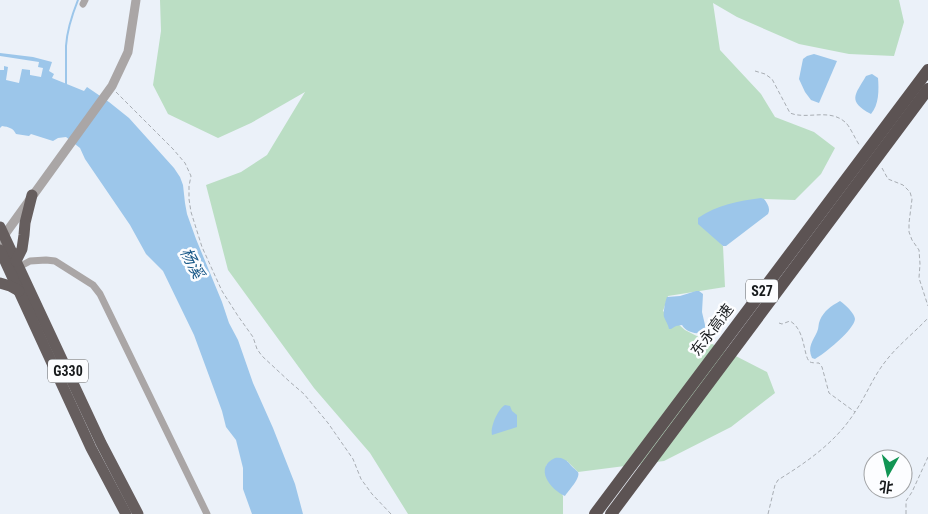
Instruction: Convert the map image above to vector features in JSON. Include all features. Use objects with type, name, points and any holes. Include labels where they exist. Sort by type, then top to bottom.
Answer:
[{"type":"highway","name":"东永高速","points":[[596,513],[928,70]]},
{"type":"highway","name":"东永高速","points":[[611,514],[928,89]]},
{"type":"highway","points":[[17,264],[22,249],[25,223],[32,195]]},
{"type":"highway","name":"G330","points":[[1,234],[101,443],[138,514]]},
{"type":"highway","name":"G330","points":[[0,250],[91,448],[126,514]]},
{"type":"highway","points":[[0,284],[10,286],[19,292]]},
{"type":"street","points":[[1,234],[32,195],[109,89],[128,52],[136,0]]},
{"type":"street","points":[[17,264],[30,260],[55,261],[93,284],[100,294],[207,514]]},
{"type":"path","points":[[755,71],[765,74],[772,79],[790,113],[800,116],[828,115],[844,121],[860,146]]},
{"type":"path","points":[[109,89],[116,92],[174,149],[185,163],[190,176],[189,199],[191,212],[202,247],[222,291],[253,336],[257,349],[262,356],[304,394],[328,423],[352,459],[361,479],[391,514]]},
{"type":"path","points":[[882,167],[888,179],[906,187],[910,192],[912,199],[909,232],[918,250],[919,278],[928,306]]},
{"type":"path","points":[[768,514],[778,480],[812,458],[837,436],[856,412],[885,362],[900,344],[928,318]]},
{"type":"path","points":[[779,323],[792,321],[795,324],[802,335],[808,359],[819,363],[822,367],[829,393],[856,412]]},
{"type":"path","points":[[906,514],[906,502],[928,457]]},
{"type":"green space","points":[[160,0],[899,0],[904,22],[894,56],[849,54],[799,44],[737,17],[713,3],[720,50],[761,94],[775,117],[814,132],[835,148],[821,174],[795,200],[764,199],[699,219],[723,246],[725,287],[668,296],[663,311],[685,330],[767,372],[775,393],[731,427],[664,461],[578,472],[567,461],[546,465],[563,496],[563,514],[408,514],[370,453],[314,388],[228,270],[206,185],[241,172],[267,155],[305,92],[251,123],[218,138],[168,114],[153,85],[161,31]]},
{"type":"water","name":"杨溪","points":[[0,53],[33,57],[52,62],[49,71],[54,74],[52,78],[84,91],[87,87],[109,102],[129,118],[180,177],[187,214],[196,239],[295,484],[303,514],[252,514],[243,489],[243,468],[236,440],[226,427],[194,335],[163,271],[146,254],[130,225],[85,159],[80,148],[66,137],[53,141],[31,134],[29,136],[16,134],[7,127],[2,126],[0,128],[0,70],[4,70],[4,66],[8,67],[6,80],[19,83],[22,69],[30,70],[30,75],[41,77],[43,68],[38,67],[39,62],[0,56]]},
{"type":"water","points":[[814,54],[837,61],[819,103],[811,100],[799,79],[803,59]]},
{"type":"water","points":[[872,74],[878,78],[878,92],[876,106],[871,114],[859,105],[855,97],[866,76]]},
{"type":"water","points":[[761,198],[764,199],[768,206],[768,214],[726,246],[723,246],[698,224],[698,218],[720,207]]},
{"type":"water","points":[[696,291],[703,294],[702,312],[705,333],[686,330],[682,325],[669,329],[664,315],[667,297],[680,296]]},
{"type":"water","points":[[840,301],[853,314],[855,319],[853,324],[831,347],[815,359],[812,358],[810,347],[818,331],[820,320],[828,309]]},
{"type":"water","points":[[505,405],[510,406],[517,415],[517,427],[492,435],[495,418]]},
{"type":"water","points":[[555,458],[564,459],[578,472],[576,481],[565,496],[554,489],[546,478],[545,467]]},
{"type":"waterway","points":[[66,86],[66,46],[70,23],[78,0]]}]
